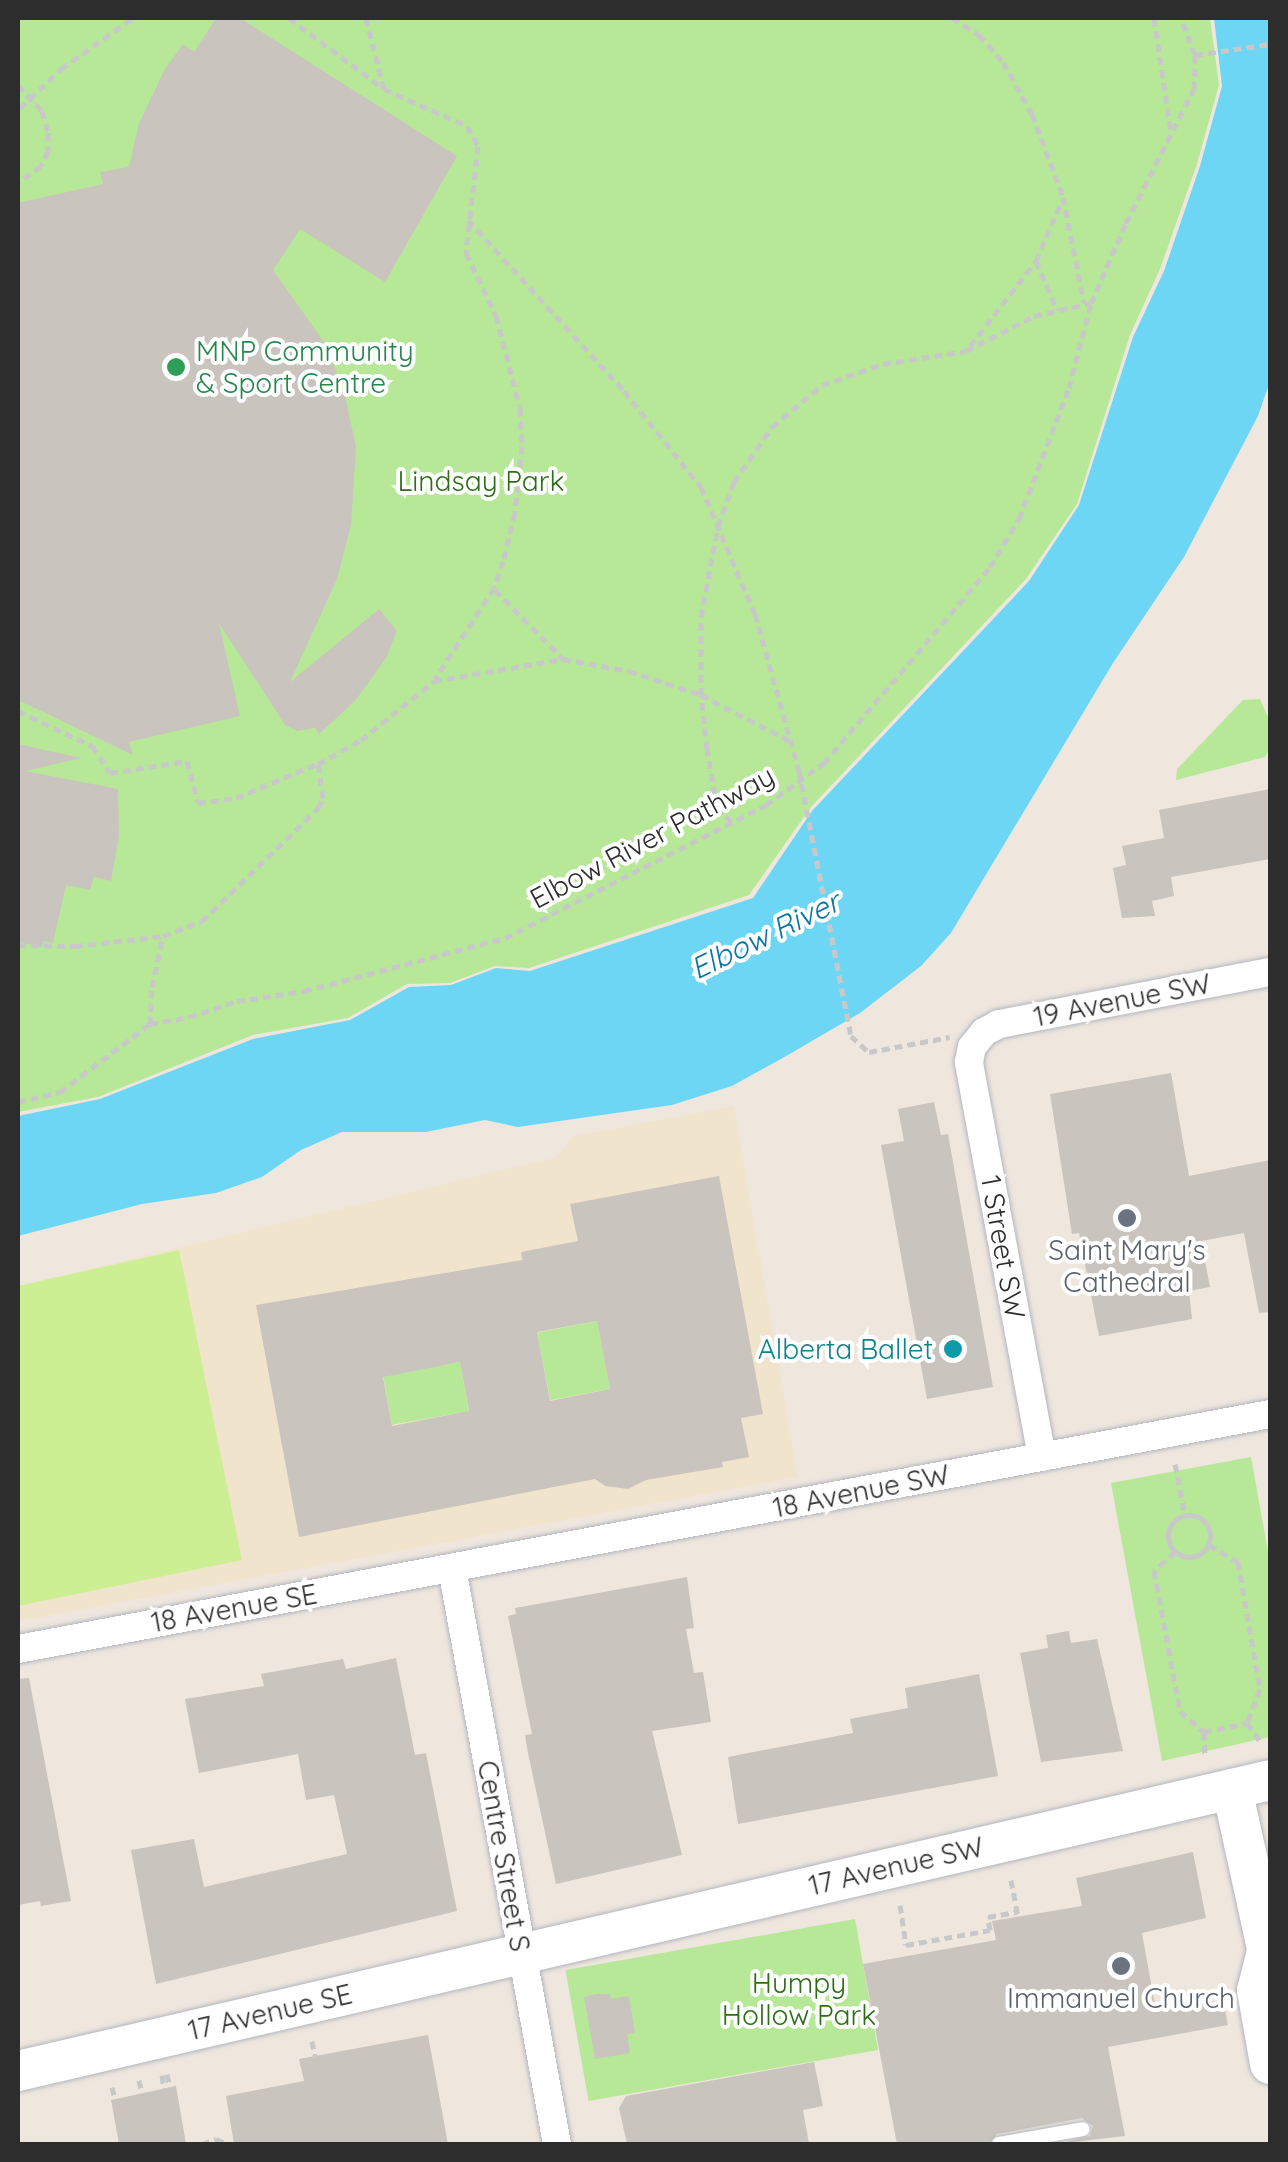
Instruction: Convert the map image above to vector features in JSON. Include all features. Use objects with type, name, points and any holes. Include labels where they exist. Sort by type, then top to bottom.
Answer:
[{"type":"main road","name":"17 Avenue SW","points":[[522,1952],[1255,1771]]},
{"type":"main road","points":[[1255,1771],[1268,1958],[1256,1990],[1270,2064]]},
{"type":"main road","name":"17 Avenue SE","points":[[18,2071],[522,1952]]},
{"type":"street","name":"19 Avenue SW","points":[[978,1038],[999,1024],[1270,972]]},
{"type":"street","name":"1 Street SW","points":[[978,1038],[970,1062],[1042,1457]]},
{"type":"street","name":"18 Avenue SW","points":[[452,1568],[1270,1414]]},
{"type":"street","name":"18 Avenue SE","points":[[18,1649],[452,1568]]},
{"type":"street","name":"Centre Street S","points":[[452,1568],[557,2144]]},
{"type":"lane","points":[[1000,2144],[1084,2129]]},
{"type":"path","points":[[20,108],[61,68],[133,18]]},
{"type":"path","points":[[18,711],[92,746],[110,773],[187,761],[198,803],[236,798],[318,764],[377,729],[434,680],[494,588],[515,513],[522,446],[506,345],[466,253],[479,165],[478,146],[466,126],[384,89],[289,18]]},
{"type":"path","points":[[366,18],[384,89]]},
{"type":"path","points":[[731,822],[718,807],[701,694],[701,617],[718,526],[734,482],[772,427],[822,386],[882,364],[966,351],[1034,316],[1088,303],[1063,197],[1032,114],[1004,62],[978,35],[952,18]]},
{"type":"path","points":[[1154,18],[1172,136]]},
{"type":"path","name":"Elbow River Pathway","points":[[18,1102],[60,1092],[150,1024],[189,1018],[237,1001],[317,988],[505,938],[766,805],[824,763],[990,567],[1019,518],[1069,388],[1088,303],[1194,90],[1195,54],[1182,18]]},
{"type":"path","points":[[1195,54],[1270,44]]},
{"type":"path","points":[[18,85],[42,111],[48,151],[41,166],[18,183]]},
{"type":"path","points":[[966,351],[998,315],[1036,261],[1063,197]]},
{"type":"path","points":[[468,220],[624,390],[701,487],[755,614],[792,742],[851,1036],[869,1052],[942,1037]]},
{"type":"path","points":[[1036,261],[1057,310]]},
{"type":"path","points":[[494,588],[563,658]]},
{"type":"path","points":[[434,680],[563,658],[629,671],[701,694],[792,742]]},
{"type":"path","points":[[18,945],[75,946],[163,936],[210,914],[305,825],[322,798],[318,764]]},
{"type":"path","points":[[150,1024],[152,987],[163,936]]},
{"type":"path","points":[[1176,1464],[1185,1516]]},
{"type":"path","points":[[1175,1552],[1168,1534],[1173,1522],[1185,1516],[1198,1517],[1208,1526],[1209,1544]]},
{"type":"path","points":[[1175,1552],[1194,1557],[1209,1544]]},
{"type":"path","points":[[1209,1544],[1238,1562],[1260,1689],[1247,1723],[1255,1771]]},
{"type":"path","points":[[1175,1552],[1154,1571],[1180,1712],[1204,1732],[1205,1755]]},
{"type":"path","points":[[1204,1732],[1247,1723]]},
{"type":"path","points":[[900,1905],[906,1946],[990,1930],[988,1917],[1018,1914],[1011,1880]]},
{"type":"path","points":[[312,2040],[315,2057]]},
{"type":"path","points":[[164,2075],[167,2088]]},
{"type":"path","points":[[139,2080],[142,2093]]},
{"type":"path","points":[[112,2087],[115,2100]]},
{"type":"path","points":[[202,2144],[216,2138],[228,2144]]},
{"type":"shaded area","points":[[734,1106],[798,1477],[18,1621],[18,1286],[557,1157],[574,1136]]},
{"type":"green space","name":"Lindsay Park","points":[[18,18],[1210,18],[1219,85],[1197,164],[1160,269],[1130,335],[1077,504],[1026,579],[811,807],[749,895],[529,968],[495,966],[450,983],[407,984],[348,1018],[253,1035],[98,1097],[18,1112]]},
{"type":"green space","points":[[1260,699],[1270,722],[1270,747],[1265,757],[1176,780],[1177,769],[1243,700]]},
{"type":"green space","points":[[179,1250],[242,1560],[18,1606],[18,1286]]},
{"type":"green space","points":[[597,1321],[610,1389],[550,1400],[537,1333]]},
{"type":"green space","points":[[460,1362],[469,1411],[392,1425],[383,1376]]},
{"type":"green space","points":[[1251,1457],[1270,1563],[1270,1737],[1162,1761],[1111,1483]]},
{"type":"green space","name":"Humpy Hollow Park","points":[[855,1919],[878,2050],[589,2101],[565,1970]]},
{"type":"water","name":"Elbow River","points":[[1214,18],[1270,18],[1270,381],[1258,416],[1184,557],[1113,663],[951,933],[921,966],[860,1013],[781,1059],[732,1086],[672,1105],[518,1127],[485,1120],[426,1132],[342,1132],[301,1150],[262,1177],[216,1193],[142,1204],[18,1236],[18,1116],[100,1099],[253,1039],[350,1020],[409,987],[451,985],[496,968],[530,971],[753,898],[812,811],[1029,581],[1079,505],[1133,337],[1164,271],[1200,166],[1222,86]]},
{"type":"building","name":"MNP Community & Sport Centre","points":[[216,18],[240,18],[457,156],[385,282],[300,229],[273,270],[324,342],[344,391],[356,447],[351,525],[337,579],[290,682],[379,609],[397,631],[386,658],[355,701],[319,734],[315,728],[297,731],[285,725],[219,623],[240,716],[129,742],[133,755],[18,700],[18,203],[103,184],[100,172],[129,167],[139,123],[165,69],[183,44],[194,52]]},
{"type":"building","points":[[18,744],[81,758],[25,771],[118,789],[119,836],[111,881],[94,877],[90,890],[66,885],[53,943],[44,941],[42,947],[18,942]]},
{"type":"building","points":[[1270,789],[1270,859],[1171,877],[1174,896],[1152,901],[1155,916],[1122,918],[1113,868],[1126,865],[1122,846],[1164,838],[1159,810]]},
{"type":"building","name":"Saint Mary's Cathedral","points":[[1171,1073],[1189,1176],[1270,1160],[1270,1312],[1259,1313],[1244,1233],[1201,1241],[1210,1287],[1189,1291],[1192,1319],[1099,1336],[1079,1233],[1072,1234],[1050,1094]]},
{"type":"building","points":[[934,1102],[941,1135],[948,1134],[993,1387],[927,1399],[881,1145],[904,1141],[898,1109]]},
{"type":"building","points":[[719,1176],[763,1414],[741,1418],[749,1457],[722,1462],[723,1467],[646,1480],[628,1489],[605,1486],[595,1479],[299,1537],[256,1305],[522,1260],[521,1252],[578,1241],[570,1204]],"holes":[[[597,1321],[610,1389],[550,1401],[537,1332]],[[460,1362],[469,1411],[392,1426],[383,1377]]]},
{"type":"building","points":[[687,1577],[694,1628],[686,1629],[694,1673],[703,1672],[711,1722],[652,1731],[682,1855],[556,1884],[528,1753],[525,1735],[532,1734],[508,1616],[516,1614],[515,1608]]},
{"type":"building","points":[[1069,1631],[1071,1643],[1097,1639],[1123,1751],[1041,1762],[1020,1653],[1048,1648],[1046,1635]]},
{"type":"building","points":[[396,1658],[415,1755],[426,1753],[457,1911],[156,1984],[131,1850],[194,1839],[204,1887],[347,1854],[334,1795],[306,1800],[298,1754],[199,1773],[185,1699],[264,1686],[261,1674],[343,1659],[346,1669]]},
{"type":"building","points":[[979,1674],[998,1776],[738,1824],[728,1757],[853,1733],[850,1719],[908,1708],[905,1688]]},
{"type":"building","points":[[29,1678],[71,1901],[41,1906],[40,1901],[18,1905],[18,1679]]},
{"type":"building","points":[[1193,1852],[1206,1918],[1142,1933],[1156,2011],[1223,2000],[1228,2025],[1108,2047],[1125,2136],[1057,2144],[1090,2136],[1093,2126],[1082,2118],[997,2134],[989,2144],[897,2144],[863,1964],[996,1940],[992,1921],[1082,1906],[1076,1878]]},
{"type":"building","points":[[610,1994],[611,1999],[629,1996],[635,2033],[627,2034],[630,2053],[595,2059],[584,1997]]},
{"type":"building","points":[[428,2035],[448,2144],[234,2144],[226,2096],[304,2081],[299,2059]]},
{"type":"building","points":[[814,2062],[823,2106],[803,2110],[809,2144],[627,2144],[619,2108],[626,2096]]},
{"type":"building","points":[[176,2086],[186,2144],[119,2144],[111,2100]]},
{"type":"place","name":"MNP Community & Sport Centre","points":[[176,367]]},
{"type":"place","name":"Saint Mary's Cathedral","points":[[1127,1218]]},
{"type":"place","name":"Alberta Ballet","points":[[953,1349]]},
{"type":"place","name":"Immanuel Church","points":[[1121,1966]]}]
